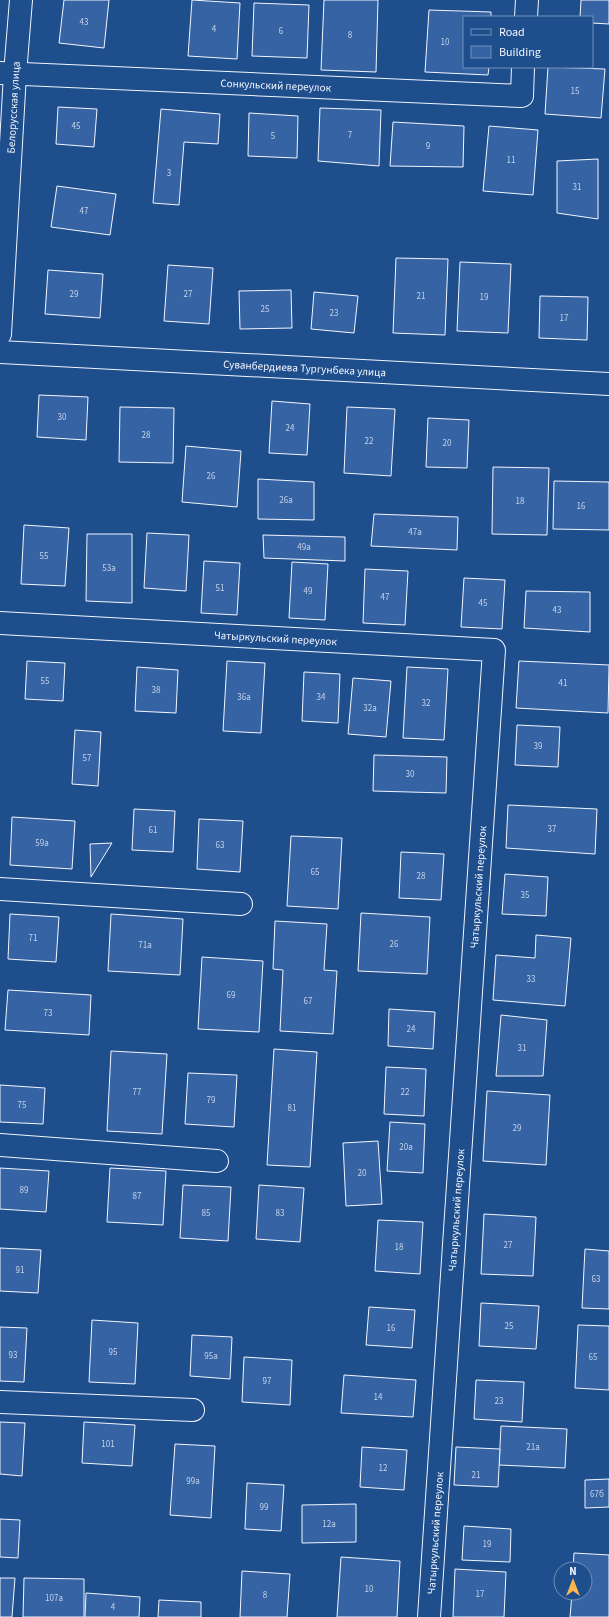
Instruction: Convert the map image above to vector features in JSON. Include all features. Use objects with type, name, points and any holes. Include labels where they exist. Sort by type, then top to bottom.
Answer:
[{"type":"street","name":"Белорусская улица","points":[[0,334],[7,74],[21,0]]},
{"type":"street","points":[[526,16],[527,0]]},
{"type":"street","name":"Сонкульский переулок","points":[[7,74],[522,96],[523,68]]},
{"type":"street","name":"Суванбердиева Тургунбека улица","points":[[0,352],[609,384]]},
{"type":"street","name":"Чатыркульский переулок","points":[[0,623],[494,650],[429,1617]]},
{"type":"street","points":[[0,889],[241,904]]},
{"type":"street","points":[[0,1145],[217,1161]]},
{"type":"street","points":[[0,1402],[193,1410]]},
{"type":"building","points":[[64,0],[109,0],[104,48],[59,43]]},
{"type":"building","points":[[192,0],[240,3],[237,59],[188,56]]},
{"type":"building","points":[[324,0],[378,0],[376,72],[321,70]]},
{"type":"building","points":[[581,0],[609,0],[609,24],[593,23],[593,16],[580,16]]},
{"type":"building","points":[[254,3],[309,5],[307,58],[252,56]]},
{"type":"building","points":[[429,10],[491,12],[491,16],[463,16],[463,68],[489,68],[488,75],[425,72]]},
{"type":"building","points":[[548,68],[605,69],[601,118],[545,114]]},
{"type":"building","points":[[58,107],[97,109],[94,147],[56,144]]},
{"type":"building","points":[[320,108],[381,110],[379,166],[318,161]]},
{"type":"building","points":[[161,109],[220,114],[218,144],[184,142],[179,205],[153,203]]},
{"type":"building","points":[[249,113],[298,116],[297,158],[248,156]]},
{"type":"building","points":[[393,122],[464,126],[463,167],[390,166]]},
{"type":"building","points":[[489,126],[538,130],[533,195],[483,191]]},
{"type":"building","points":[[598,159],[598,219],[557,213],[557,161]]},
{"type":"building","points":[[57,186],[116,194],[110,235],[51,227]]},
{"type":"building","points":[[396,258],[448,259],[445,335],[393,333]]},
{"type":"building","points":[[460,262],[511,264],[508,333],[457,331]]},
{"type":"building","points":[[168,265],[213,268],[209,324],[164,321]]},
{"type":"building","points":[[48,270],[103,274],[100,318],[45,314]]},
{"type":"building","points":[[291,290],[292,328],[240,329],[239,291]]},
{"type":"building","points":[[314,292],[358,296],[354,333],[311,329]]},
{"type":"building","points":[[540,296],[588,297],[587,340],[539,338]]},
{"type":"building","points":[[39,395],[88,397],[86,440],[37,437]]},
{"type":"building","points":[[272,401],[310,404],[307,455],[269,453]]},
{"type":"building","points":[[120,407],[174,408],[173,463],[119,462]]},
{"type":"building","points":[[347,407],[395,409],[391,476],[344,473]]},
{"type":"building","points":[[428,418],[469,420],[467,468],[426,467]]},
{"type":"building","points":[[186,446],[241,451],[237,507],[182,502]]},
{"type":"building","points":[[493,467],[549,468],[547,535],[492,534]]},
{"type":"building","points":[[258,479],[314,482],[314,520],[258,519]]},
{"type":"building","points":[[554,481],[609,482],[609,530],[553,529]]},
{"type":"building","points":[[374,514],[458,517],[457,550],[371,546]]},
{"type":"building","points":[[24,525],[69,528],[65,586],[21,584]]},
{"type":"building","points":[[147,533],[189,535],[186,591],[144,588]]},
{"type":"building","points":[[87,534],[132,534],[132,603],[86,601]]},
{"type":"building","points":[[263,535],[345,537],[345,561],[264,558]]},
{"type":"building","points":[[204,561],[240,563],[237,615],[201,613]]},
{"type":"building","points":[[292,562],[328,564],[325,620],[289,618]]},
{"type":"building","points":[[365,569],[408,571],[405,625],[363,623]]},
{"type":"building","points":[[464,578],[505,580],[502,629],[461,627]]},
{"type":"building","points":[[526,591],[590,592],[590,632],[524,628]]},
{"type":"building","points":[[27,661],[65,663],[63,701],[25,699]]},
{"type":"building","points":[[227,661],[265,663],[261,733],[223,731]]},
{"type":"building","points":[[519,661],[609,665],[608,713],[516,708]]},
{"type":"building","points":[[137,667],[178,670],[176,713],[135,711]]},
{"type":"building","points":[[407,667],[448,669],[444,740],[403,738]]},
{"type":"building","points":[[304,672],[340,674],[338,723],[302,721]]},
{"type":"building","points":[[353,678],[391,681],[386,737],[348,734]]},
{"type":"building","points":[[517,725],[560,727],[558,767],[515,765]]},
{"type":"building","points":[[75,730],[101,732],[98,786],[72,784]]},
{"type":"building","points":[[374,755],[447,757],[446,793],[373,791]]},
{"type":"building","points":[[508,805],[597,809],[595,854],[506,848]]},
{"type":"building","points":[[134,809],[175,811],[173,852],[132,850]]},
{"type":"building","points":[[12,817],[75,821],[72,869],[10,865]]},
{"type":"building","points":[[199,819],[243,821],[240,872],[197,869]]},
{"type":"building","points":[[291,836],[342,838],[338,909],[287,906]]},
{"type":"building","points":[[112,843],[91,877],[90,844]]},
{"type":"building","points":[[401,852],[444,854],[441,900],[399,898]]},
{"type":"building","points":[[505,874],[548,877],[546,916],[502,914]]},
{"type":"building","points":[[361,913],[430,917],[427,974],[358,971]]},
{"type":"building","points":[[10,914],[59,917],[56,962],[8,959]]},
{"type":"building","points":[[111,914],[183,919],[180,975],[108,971]]},
{"type":"building","points":[[275,921],[327,924],[324,970],[337,971],[333,1034],[280,1031],[283,970],[273,969]]},
{"type":"building","points":[[536,935],[571,938],[565,1006],[493,1000],[496,955],[535,958]]},
{"type":"building","points":[[202,957],[263,961],[259,1032],[198,1029]]},
{"type":"building","points":[[8,990],[91,995],[89,1035],[5,1030]]},
{"type":"building","points":[[389,1009],[435,1012],[433,1049],[388,1046]]},
{"type":"building","points":[[501,1015],[547,1020],[543,1076],[496,1076]]},
{"type":"building","points":[[274,1049],[317,1052],[310,1167],[267,1165]]},
{"type":"building","points":[[111,1051],[167,1054],[162,1134],[107,1131]]},
{"type":"building","points":[[386,1067],[426,1069],[424,1116],[384,1114]]},
{"type":"building","points":[[188,1073],[237,1075],[234,1127],[185,1124]]},
{"type":"building","points":[[0,1085],[45,1088],[43,1124],[0,1122]]},
{"type":"building","points":[[487,1091],[550,1095],[546,1165],[483,1161]]},
{"type":"building","points":[[390,1122],[425,1124],[423,1173],[387,1171]]},
{"type":"building","points":[[378,1141],[382,1204],[346,1206],[343,1143]]},
{"type":"building","points":[[0,1168],[49,1171],[46,1212],[0,1209]]},
{"type":"building","points":[[110,1168],[166,1171],[163,1225],[107,1222]]},
{"type":"building","points":[[183,1185],[231,1187],[228,1241],[180,1238]]},
{"type":"building","points":[[259,1185],[304,1188],[300,1242],[256,1239]]},
{"type":"building","points":[[484,1214],[536,1217],[533,1276],[481,1274]]},
{"type":"building","points":[[378,1220],[423,1222],[420,1274],[375,1271]]},
{"type":"building","points":[[0,1248],[41,1250],[38,1293],[0,1291]]},
{"type":"building","points":[[585,1249],[609,1251],[609,1309],[582,1308]]},
{"type":"building","points":[[481,1303],[539,1306],[536,1349],[479,1346]]},
{"type":"building","points":[[369,1307],[415,1310],[412,1348],[366,1345]]},
{"type":"building","points":[[92,1320],[138,1323],[135,1384],[89,1382]]},
{"type":"building","points":[[578,1325],[609,1326],[609,1390],[575,1388]]},
{"type":"building","points":[[0,1327],[27,1328],[24,1382],[0,1381]]},
{"type":"building","points":[[192,1335],[232,1337],[230,1379],[190,1376]]},
{"type":"building","points":[[244,1357],[292,1360],[290,1405],[242,1402]]},
{"type":"building","points":[[344,1375],[416,1380],[413,1417],[341,1413]]},
{"type":"building","points":[[476,1380],[524,1382],[522,1422],[474,1419]]},
{"type":"building","points":[[0,1422],[25,1423],[22,1476],[0,1474]]},
{"type":"building","points":[[84,1422],[135,1425],[132,1466],[82,1463]]},
{"type":"building","points":[[501,1426],[567,1429],[565,1468],[499,1465]]},
{"type":"building","points":[[175,1444],[215,1446],[211,1518],[170,1515]]},
{"type":"building","points":[[362,1447],[407,1450],[404,1490],[360,1487]]},
{"type":"building","points":[[456,1447],[500,1449],[498,1487],[454,1485]]},
{"type":"building","points":[[609,1479],[609,1507],[585,1508],[585,1480]]},
{"type":"building","points":[[247,1483],[284,1485],[281,1531],[245,1529]]},
{"type":"building","points":[[356,1504],[356,1542],[302,1543],[302,1505]]},
{"type":"building","points":[[0,1519],[20,1520],[18,1558],[0,1557]]},
{"type":"building","points":[[464,1526],[511,1529],[510,1562],[462,1560]]},
{"type":"building","points":[[574,1553],[609,1555],[609,1617],[570,1617],[571,1601],[593,1601],[593,1561],[574,1561]]},
{"type":"building","points":[[341,1557],[400,1561],[397,1617],[337,1617]]},
{"type":"building","points":[[455,1569],[506,1572],[504,1617],[453,1617]]},
{"type":"building","points":[[242,1571],[290,1574],[287,1617],[240,1617]]},
{"type":"building","points":[[0,1578],[15,1578],[12,1617],[0,1617]]},
{"type":"building","points":[[24,1578],[84,1579],[84,1617],[23,1617]]},
{"type":"building","points":[[86,1593],[140,1597],[139,1617],[85,1617]]},
{"type":"building","points":[[159,1600],[201,1602],[201,1617],[158,1617]]}]
